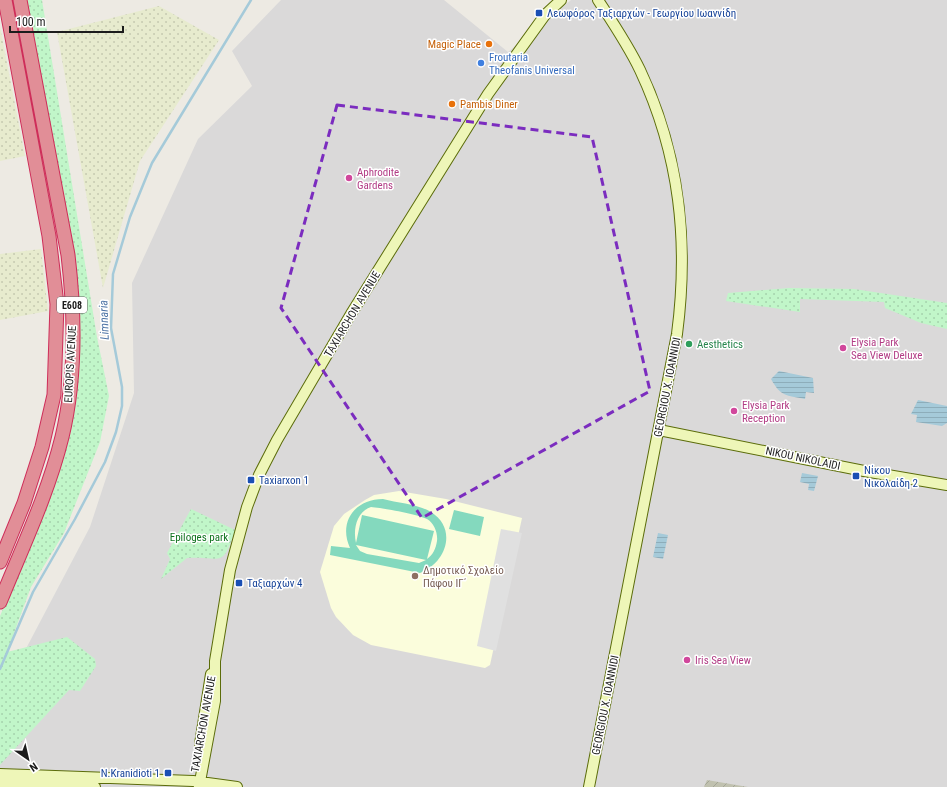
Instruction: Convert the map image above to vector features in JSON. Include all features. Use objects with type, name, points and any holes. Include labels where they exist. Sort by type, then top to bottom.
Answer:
[{"type":"highway","name":"EUROPIS AVENUE","points":[[0,562],[24,503],[42,447],[54,395],[57,317],[54,272],[49,236],[4,0]]},
{"type":"highway","name":"EUROPIS AVENUE","points":[[0,602],[48,485],[62,437],[68,404],[72,357],[72,286],[68,256],[20,0]]},
{"type":"main road","name":"TAXIARCHON AVENUE","points":[[196,784],[209,681],[215,661],[230,570],[241,526],[260,475],[277,440],[351,314],[488,94],[545,15],[561,0]]},
{"type":"main road","name":"GEORGIOU X. IOANNIDI","points":[[589,787],[659,430],[680,310],[683,258],[680,200],[667,143],[640,70],[621,36],[598,0]]},
{"type":"main road","name":"NIKOU NIKOLAIDI","points":[[659,430],[864,471],[947,485]]},
{"type":"main road","name":"TAXIARCHON AVENUE","points":[[196,784],[204,759],[215,701],[215,661]]},
{"type":"main road","points":[[204,759],[210,775],[218,784]]},
{"type":"main road","points":[[0,774],[113,782],[218,784],[237,787]]},
{"type":"main road","points":[[0,782],[95,787]]},
{"type":"highlighted area","points":[[337,105],[592,137],[650,391],[422,518],[281,308]]},
{"type":"shaded area","points":[[281,0],[444,0],[508,52],[571,0],[947,0],[947,787],[0,787],[0,698],[90,527],[134,393],[132,283],[198,139],[252,86],[232,51]]},
{"type":"shaded area","points":[[159,6],[219,40],[140,161],[103,288],[57,32]]},
{"type":"shaded area","points":[[0,27],[25,156],[0,161]]},
{"type":"shaded area","points":[[41,249],[48,311],[0,320],[0,254]]},
{"type":"shaded area","name":"Δημοτικό Σχολείο Πάφου ΙΓ΄","points":[[399,491],[446,499],[522,518],[490,665],[485,668],[371,645],[353,635],[336,617],[331,608],[320,572],[334,526],[344,514],[374,495]]},
{"type":"shaded area","points":[[501,529],[522,533],[496,651],[477,646]]},
{"type":"shaded area","points":[[707,780],[748,787],[704,787]]},
{"type":"green space","points":[[25,0],[42,0],[97,337],[109,396],[100,442],[64,533],[31,587],[7,652],[67,637],[95,659],[96,666],[80,691],[69,690],[0,765],[0,616],[45,510],[69,428],[73,283]]},
{"type":"green space","points":[[789,288],[854,289],[947,303],[947,329],[921,323],[885,308],[884,302],[800,299],[800,312],[726,301],[728,293]]},
{"type":"green space","points":[[383,499],[420,507],[431,512],[439,519],[444,527],[446,536],[442,554],[436,562],[420,573],[330,555],[331,546],[350,548],[346,529],[348,521],[357,508],[364,503]],"holes":[[[371,507],[408,513],[427,519],[432,523],[437,535],[437,544],[431,555],[427,559],[434,531],[362,515],[356,543],[355,527],[359,517],[366,509]],[[356,545],[426,560],[419,563],[367,554],[360,551]]]},
{"type":"green space","name":"Epiloges park","points":[[191,509],[235,530],[231,543],[223,556],[214,559],[187,558],[161,579],[170,559],[167,553]]},
{"type":"green space","points":[[454,510],[484,517],[480,536],[449,529]]},
{"type":"water","points":[[779,371],[813,378],[814,393],[806,392],[805,399],[789,396],[781,392],[771,379]]},
{"type":"water","points":[[918,400],[947,406],[947,423],[942,426],[916,422],[917,415],[911,414]]},
{"type":"water","points":[[802,473],[818,476],[814,491],[808,490],[809,484],[800,482]]},
{"type":"water","points":[[658,533],[668,535],[663,559],[653,557]]},
{"type":"waterway","name":"Limnaria","points":[[0,669],[33,592],[75,519],[105,462],[116,432],[122,406],[122,387],[111,328],[113,274],[130,217],[152,163],[251,0]]},
{"type":"place","name":"Λεωφόρος Ταξιαρχών - Γεωργίου Ιωαννίδη","points":[[539,13]]},
{"type":"place","name":"Magic Place","points":[[489,44]]},
{"type":"place","name":"Froutaria Theofanis Universal","points":[[481,63]]},
{"type":"place","name":"Pambis Diner","points":[[452,104]]},
{"type":"place","name":"Aphrodite Gardens","points":[[349,178]]},
{"type":"place","name":"Aesthetics","points":[[689,344]]},
{"type":"place","name":"Elysia Park Sea View Deluxe","points":[[843,348]]},
{"type":"place","name":"Elysia Park Reception","points":[[734,411]]},
{"type":"place","name":"Νίκου Νικολαίδη 2","points":[[856,476]]},
{"type":"place","name":"Taxiarxon 1","points":[[251,480]]},
{"type":"place","name":"Δημοτικό Σχολείο Πάφου ΙΓ΄","points":[[415,576]]},
{"type":"place","name":"Ταξιαρχών 4","points":[[239,583]]},
{"type":"place","name":"Iris Sea View","points":[[687,660]]},
{"type":"place","name":"N.Kranidioti 1","points":[[168,773]]}]
